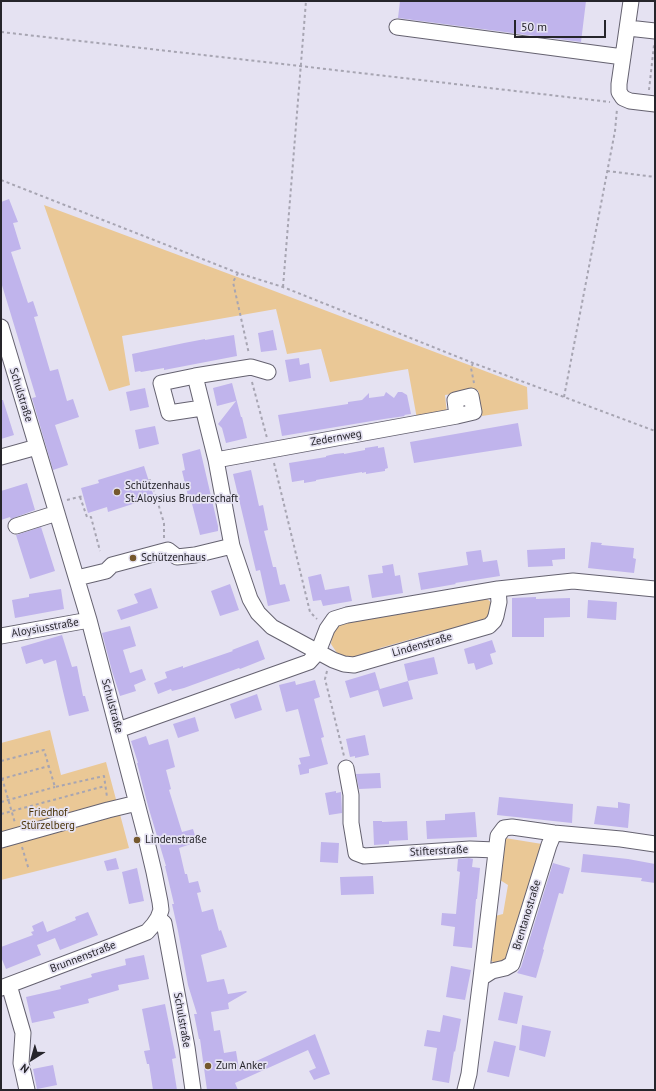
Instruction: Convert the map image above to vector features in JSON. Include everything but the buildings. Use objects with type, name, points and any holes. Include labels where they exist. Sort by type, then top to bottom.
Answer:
[{"type":"street","points":[[631,1],[619,92],[623,98],[630,101],[651,104]]},
{"type":"street","points":[[397,27],[623,57]]},
{"type":"street","points":[[628,28],[655,31]]},
{"type":"street","name":"Schulstraße","points":[[1,327],[36,447],[77,578],[137,803],[160,902],[158,918],[164,923],[187,1047],[193,1090]]},
{"type":"street","points":[[202,408],[169,413],[161,382],[251,367],[268,372]]},
{"type":"street","name":"Lindenstraße","points":[[194,376],[216,460],[232,546],[250,599],[258,613],[272,627],[324,655],[344,664],[354,665],[488,626],[494,621],[496,616],[499,602],[498,589]]},
{"type":"street","name":"Zedernweg","points":[[216,460],[474,412],[472,396]]},
{"type":"street","points":[[1,457],[36,447]]},
{"type":"street","points":[[16,526],[56,509]]},
{"type":"street","points":[[77,578],[106,571],[112,564],[168,550],[177,557],[195,555],[232,546]]},
{"type":"street","points":[[118,730],[309,662],[324,655],[327,629],[334,619],[347,615],[498,589],[572,581],[655,589]]},
{"type":"street","name":"Aloysiusstraße","points":[[1,636],[89,620]]},
{"type":"street","name":"Stifterstraße","points":[[346,768],[351,795],[351,823],[356,853],[364,856],[470,849],[496,850]]},
{"type":"street","points":[[1,840],[137,803]]},
{"type":"street","points":[[465,1090],[481,978],[498,836],[504,828],[512,827],[655,844]]},
{"type":"street","name":"Brentanostraße","points":[[481,978],[492,971],[505,968],[512,964],[548,845],[554,833]]},
{"type":"street","name":"Brunnenstraße","points":[[5,987],[146,932],[158,918]]},
{"type":"street","points":[[5,987],[23,1033],[21,1064],[27,1090]]},
{"type":"path","points":[[283,287],[306,1]]},
{"type":"path","points":[[1,32],[610,102]]},
{"type":"path","points":[[651,104],[655,41]]},
{"type":"path","points":[[564,397],[615,131],[618,103]]},
{"type":"path","points":[[607,171],[655,177]]},
{"type":"path","points":[[1,180],[238,272],[283,287],[473,363],[655,431]]},
{"type":"path","points":[[472,396],[475,390],[471,368],[473,363]]},
{"type":"path","points":[[148,481],[151,480],[164,523],[164,539],[168,550]]},
{"type":"path","points":[[56,509],[82,496],[87,517],[91,516],[100,551]]},
{"type":"path","points":[[324,655],[325,679],[346,768]]},
{"type":"path","points":[[1,761],[44,750],[55,787]]},
{"type":"path","points":[[1,779],[48,766]]},
{"type":"path","points":[[1,802],[55,787],[104,776],[108,810]]},
{"type":"path","points":[[1,814],[105,786]]},
{"type":"green space","points":[[44,205],[527,387],[528,409],[482,416],[478,390],[445,395],[447,414],[417,419],[408,369],[330,382],[321,349],[287,354],[276,309],[122,336],[130,385],[109,391]]},
{"type":"green space","points":[[482,598],[487,599],[492,603],[493,610],[487,622],[439,637],[433,633],[380,648],[375,655],[356,660],[339,656],[331,644],[334,631],[338,625],[343,623]]},
{"type":"green space","name":"Friedhof Stürzelberg","points":[[50,730],[61,775],[106,762],[129,848],[1,880],[1,743]]},
{"type":"green space","points":[[505,838],[542,844],[508,958],[498,964],[491,961],[490,950],[495,916],[503,914],[508,885],[500,880]]},
{"type":"place","name":"Schützenhaus St.Aloysius Bruderschaft","points":[[117,492]]},
{"type":"place","name":"Schützenhaus","points":[[133,558]]},
{"type":"place","name":"Lindenstraße","points":[[137,840]]},
{"type":"place","name":"Zum Anker","points":[[208,1066]]}]
